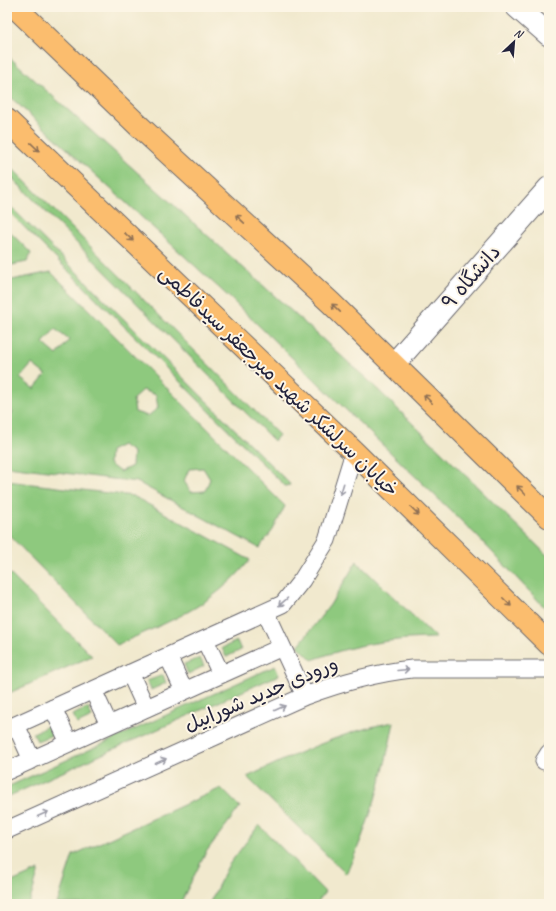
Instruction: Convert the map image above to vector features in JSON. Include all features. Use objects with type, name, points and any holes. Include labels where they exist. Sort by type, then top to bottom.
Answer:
[{"type":"main road","points":[[15,7],[140,127],[331,303],[549,517]]},
{"type":"main road","name":"خیابان سرلشکر شهید میرجعفر سیدفاطمی","points":[[7,120],[354,452],[549,644]]},
{"type":"street","points":[[517,7],[549,35]]},
{"type":"street","name":"دانشگاه ۹","points":[[394,364],[549,188]]},
{"type":"lane","points":[[32,760],[12,727],[283,604],[302,580],[327,540],[354,452]]},
{"type":"lane","points":[[266,612],[305,696]]},
{"type":"lane","points":[[205,640],[221,674]]},
{"type":"lane","points":[[7,771],[282,647]]},
{"type":"lane","points":[[168,656],[184,691]]},
{"type":"lane","name":"ورودی جدید شورابیل","points":[[7,830],[305,696],[345,682],[389,671],[412,669],[549,669]]},
{"type":"lane","points":[[130,673],[146,708]]},
{"type":"lane","points":[[93,690],[109,725]]},
{"type":"lane","points":[[53,708],[69,743]]},
{"type":"green space","points":[[7,55],[368,380],[549,557],[549,612],[476,535],[230,298],[7,94]]},
{"type":"green space","points":[[7,163],[279,435],[274,441],[7,173]]},
{"type":"green space","points":[[7,203],[290,485],[285,486],[7,210]]},
{"type":"green space","points":[[7,229],[31,253],[27,262],[7,266]]},
{"type":"green space","points":[[51,272],[285,506],[273,530],[259,548],[137,482],[7,466],[7,419],[13,412],[7,406],[7,281]],"holes":[[[55,329],[69,340],[57,355],[43,343]],[[32,364],[46,375],[34,389],[20,378]],[[143,390],[156,395],[158,408],[148,416],[135,412],[133,399]],[[122,445],[133,452],[132,466],[120,472],[109,464],[110,451]],[[203,468],[210,479],[205,491],[191,492],[184,481],[189,469]]]},
{"type":"green space","points":[[7,481],[133,496],[250,560],[220,590],[205,601],[173,620],[117,645],[7,533]]},
{"type":"green space","points":[[357,561],[436,638],[404,639],[373,643],[342,650],[312,660],[298,646],[330,605]]},
{"type":"green space","points":[[7,571],[92,656],[7,694]]},
{"type":"green space","points":[[237,641],[241,650],[226,657],[222,648]]},
{"type":"green space","points":[[200,658],[204,666],[188,674],[184,664]]},
{"type":"green space","points":[[275,666],[279,675],[7,797],[7,787]]},
{"type":"green space","points":[[163,675],[166,683],[151,690],[147,681]]},
{"type":"green space","points":[[88,708],[92,717],[77,724],[72,715]]},
{"type":"green space","points":[[394,722],[386,761],[369,819],[346,874],[247,777],[301,752],[337,738],[356,731]]},
{"type":"green space","points":[[48,726],[52,735],[37,741],[33,733]]},
{"type":"green space","points":[[221,788],[240,807],[206,852],[180,904],[57,904],[73,855]]},
{"type":"green space","points":[[259,825],[325,892],[316,904],[209,904],[228,866]]},
{"type":"green space","points":[[39,870],[29,904],[7,904],[7,884]]}]
